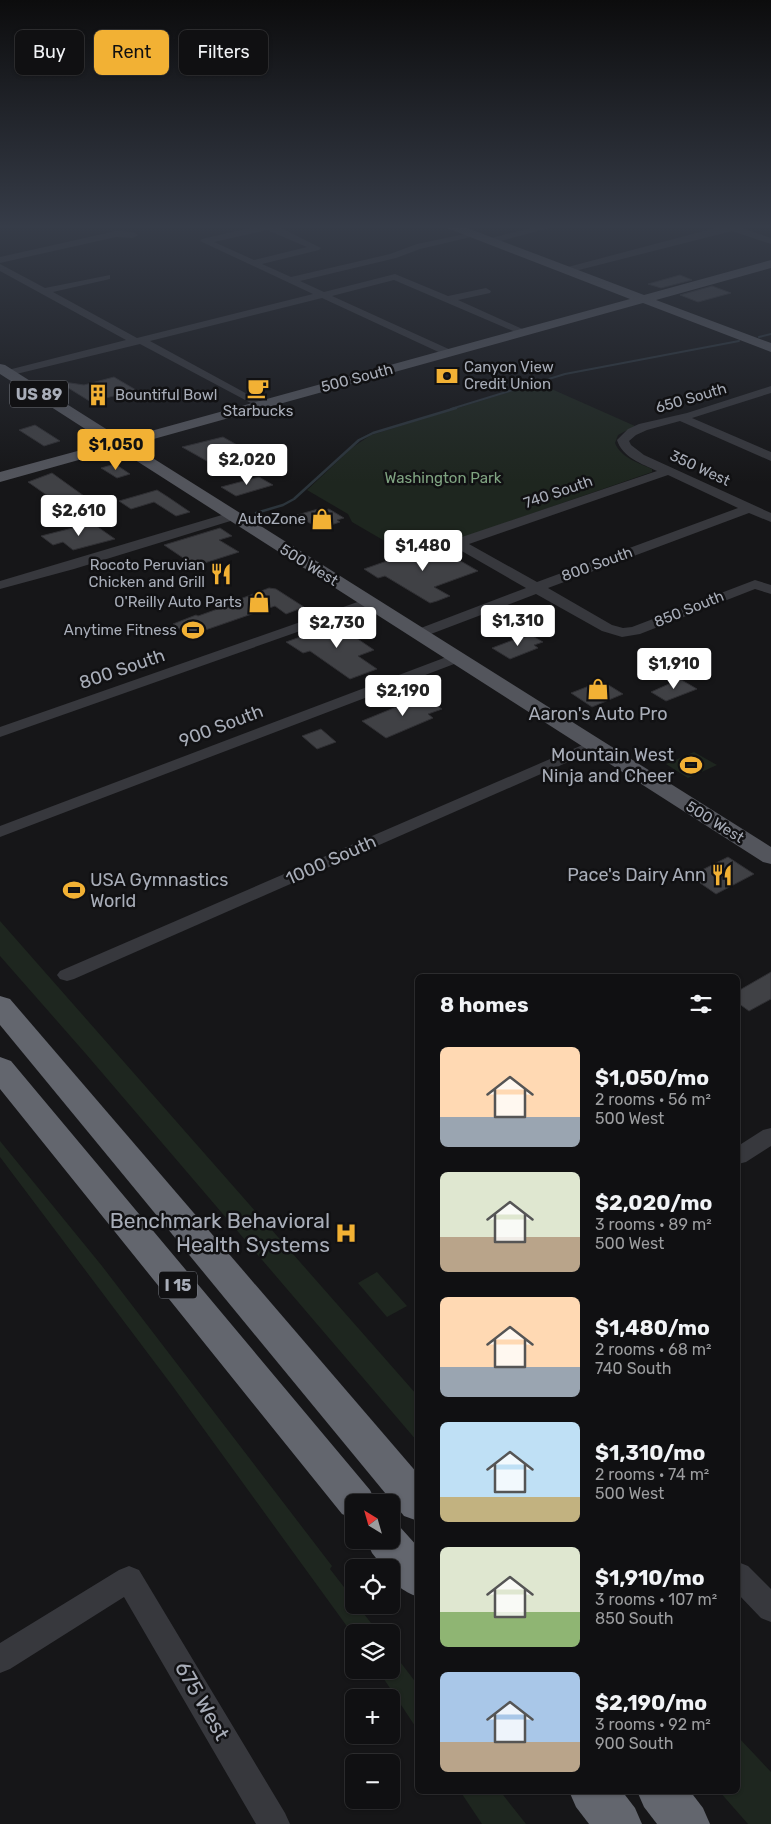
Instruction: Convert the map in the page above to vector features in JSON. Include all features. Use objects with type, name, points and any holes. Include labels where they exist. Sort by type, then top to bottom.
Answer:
[{"type":"highway","name":"I 15","points":[[1,1007],[415,1499]]},
{"type":"highway","name":"I 15","points":[[0,1068],[349,1494]]},
{"type":"highway","points":[[394,1549],[415,1574]]},
{"type":"highway","points":[[594,1794],[619,1824]]},
{"type":"highway","points":[[662,1794],[687,1824]]},
{"type":"main road","name":"500 South","points":[[0,477],[599,311]]},
{"type":"main road","points":[[675,311],[771,348]]},
{"type":"main road","name":"500 West","points":[[4,370],[771,857]]},
{"type":"street","points":[[81,311],[260,405]]},
{"type":"street","points":[[4,370],[138,341],[258,311]]},
{"type":"street","points":[[358,311],[449,353]]},
{"type":"street","points":[[474,311],[524,332]]},
{"type":"street","name":"650 South","points":[[623,440],[628,434],[636,430],[771,389]]},
{"type":"street","points":[[680,417],[771,457]]},
{"type":"street","name":"350 West","points":[[623,440],[625,448],[633,455],[771,518]]},
{"type":"street","points":[[754,449],[771,444]]},
{"type":"street","name":"740 South","points":[[537,588],[458,543],[668,471]]},
{"type":"street","name":"800 South","points":[[418,634],[749,508]]},
{"type":"street","points":[[0,585],[232,516]]},
{"type":"street","name":"850 South","points":[[537,588],[607,628],[622,633],[635,630],[742,588],[756,584],[771,590]]},
{"type":"street","name":"800 South","points":[[0,732],[369,602]]},
{"type":"street","name":"900 South","points":[[0,832],[457,658]]},
{"type":"street","name":"1000 South","points":[[67,975],[594,745]]},
{"type":"street","points":[[740,1155],[771,1136]]},
{"type":"street","points":[[740,1577],[771,1610]]},
{"type":"street","name":"675 West","points":[[0,1659],[129,1579],[274,1824]]},
{"type":"green space","name":"Washington Park","points":[[538,383],[635,426],[618,435],[615,443],[621,453],[652,469],[652,472],[450,542],[445,541],[407,554],[352,522],[348,514],[307,490],[353,447],[371,435]]},
{"type":"green space","name":"Mountain West Ninja and Cheer","points":[[694,752],[717,765],[688,778],[666,764]]},
{"type":"green space","points":[[0,921],[415,1393],[415,1439],[86,1054],[0,956]]},
{"type":"green space","points":[[0,1141],[102,1266],[332,1566],[330,1569],[345,1588],[345,1614],[364,1614],[372,1624],[345,1624],[171,1384],[0,1157]]},
{"type":"green space","points":[[377,1272],[407,1306],[387,1317],[358,1283]]},
{"type":"green space","points":[[400,1662],[415,1681],[415,1726],[400,1703],[400,1689],[391,1689],[384,1679],[400,1679]]},
{"type":"green space","points":[[740,1739],[771,1772],[771,1824],[748,1824],[722,1794],[740,1794]]},
{"type":"green space","points":[[462,1794],[502,1794],[526,1824],[482,1824]]},
{"type":"building","name":"Bountiful Bowl","points":[[114,377],[136,390],[91,402],[57,381],[84,385]]},
{"type":"building","points":[[35,425],[60,441],[44,446],[19,430]]},
{"type":"building","points":[[223,437],[253,454],[214,465],[182,447]]},
{"type":"building","points":[[115,464],[130,474],[117,478],[101,468]]},
{"type":"building","points":[[52,473],[84,496],[58,503],[28,482]]},
{"type":"building","points":[[259,477],[273,485],[236,496],[221,487]]},
{"type":"building","points":[[157,490],[190,512],[176,516],[154,502],[131,509],[119,501]]},
{"type":"building","name":"AutoZone","points":[[318,509],[322,511],[329,509],[344,518],[337,520],[340,522],[319,529],[297,515]]},
{"type":"building","points":[[92,523],[115,539],[73,550],[63,542],[53,545],[41,536]]},
{"type":"building","points":[[220,528],[232,536],[219,540],[239,552],[195,566],[164,545]]},
{"type":"building","points":[[433,545],[478,571],[434,587],[450,596],[437,601],[430,603],[385,576],[378,578],[364,569]]},
{"type":"building","points":[[269,588],[276,589],[304,607],[286,614],[275,606],[188,636],[173,624],[229,605],[227,604]]},
{"type":"building","points":[[346,621],[362,631],[352,635],[374,650],[358,656],[377,669],[350,679],[310,651],[303,653],[286,642]]},
{"type":"building","points":[[531,635],[543,642],[534,645],[538,648],[510,659],[492,648],[521,637]]},
{"type":"building","points":[[680,679],[697,689],[666,701],[651,692]]},
{"type":"building","name":"Aaron's Auto Pro","points":[[602,681],[623,694],[592,707],[571,693]]},
{"type":"building","points":[[423,696],[442,709],[428,714],[433,718],[386,738],[362,721]]},
{"type":"building","points":[[321,729],[336,742],[317,749],[302,736]]},
{"type":"building","name":"Pace's Dairy Ann","points":[[728,857],[754,874],[716,894],[690,876]]},
{"type":"building","points":[[771,972],[771,999],[749,1011],[740,1004],[740,990]]},
{"type":"waterway","points":[[759,337],[771,334]]},
{"type":"waterway","points":[[451,409],[565,374],[739,341]]},
{"type":"waterway","points":[[256,513],[283,505],[294,499],[359,440],[373,433],[456,408]]},
{"type":"place","name":"Canyon View Credit Union","points":[[447,376]]},
{"type":"place","name":"Starbucks","points":[[258,388]]},
{"type":"place","name":"Bountiful Bowl","points":[[98,395]]},
{"type":"place","name":"AutoZone","points":[[322,519]]},
{"type":"place","name":"Rocoto Peruvian Chicken and Grill","points":[[221,574]]},
{"type":"place","name":"O'Reilly Auto Parts","points":[[259,602]]},
{"type":"place","name":"Anytime Fitness","points":[[193,630]]},
{"type":"place","name":"Aaron's Auto Pro","points":[[598,689]]},
{"type":"place","name":"Mountain West Ninja and Cheer","points":[[691,765]]},
{"type":"place","name":"Pace's Dairy Ann","points":[[722,875]]},
{"type":"place","name":"USA Gymnastics World","points":[[74,890]]},
{"type":"place","name":"Benchmark Behavioral Health Systems","points":[[346,1233]]}]
